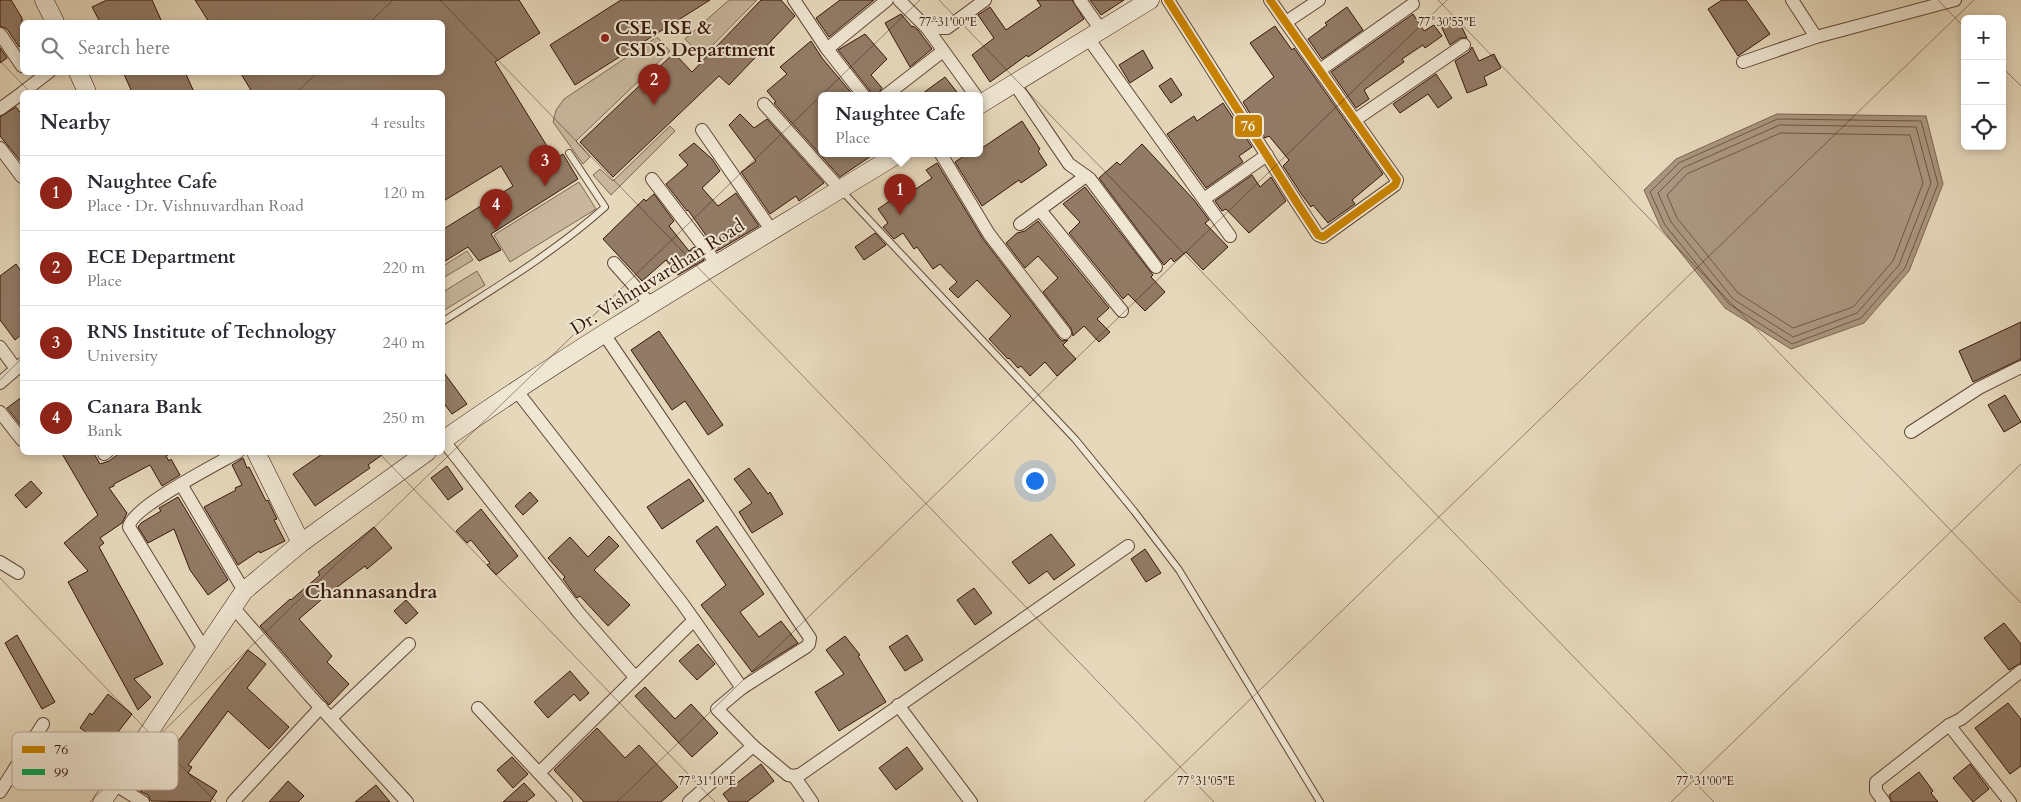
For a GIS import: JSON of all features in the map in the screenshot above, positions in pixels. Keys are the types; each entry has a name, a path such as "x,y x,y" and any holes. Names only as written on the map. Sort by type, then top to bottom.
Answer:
{"main road":[{"path":"44,0 54,20"},
{"path":"983,99 1014,83 1150,0"},
{"path":"80,75 87,90"},
{"name":"Dr. Vishnuvardhan Road","path":"445,439 516,390 604,334 893,157"},
{"path":"257,455 301,543"},
{"path":"149,732 244,591 301,543 423,455"},
{"path":"102,802 110,790"}],"street":[{"path":"794,0 827,49 861,92"},
{"path":"827,49 887,0"},
{"path":"899,0 927,28 973,92"},
{"path":"927,28 947,28 985,0"},
{"path":"1080,0 1095,34 1204,200 1230,236"},
{"path":"1168,0 1318,235 1323,236 1397,182 1270,0"},
{"path":"1286,22 1319,0"},
{"path":"1792,0 1816,37"},
{"path":"1743,62 1816,37 1955,0"},
{"path":"1320,70 1413,4"},
{"path":"0,34 20,63"},
{"path":"1355,120 1464,45"},
{"path":"890,92 943,51"},
{"path":"29,75 35,84"},
{"path":"27,90 46,75"},
{"path":"1014,83 1070,164 1086,176 1156,267"},
{"path":"0,110 20,95"},
{"path":"764,104 840,189"},
{"path":"702,130 772,231"},
{"path":"0,148 20,174"},
{"path":"1204,200 1266,155"},
{"path":"943,157 989,234 1065,332"},
{"path":"1020,224 1086,176"},
{"path":"652,179 717,264"},
{"path":"1040,210 1122,311"},
{"path":"614,263 651,305"},
{"path":"604,334 810,638 809,644 806,647 742,688 718,709 753,746 788,775 801,774 1128,546"},
{"path":"0,347 19,366 0,383"},
{"path":"1910,432 1979,388 2021,367"},
{"path":"516,390 694,620 742,688"},
{"path":"0,412 20,437"},
{"path":"445,443 579,613 635,677"},
{"path":"204,649 129,527 131,520 139,511 181,484 233,455"},
{"path":"181,484 244,591"},
{"path":"0,562 18,573"},
{"path":"233,607 407,802"},
{"path":"539,773 694,620"},
{"path":"331,718 409,644"},
{"path":"1884,802 1876,791 1876,782 1949,725 1961,719 2021,671"},
{"path":"898,705 971,802"},
{"path":"233,802 321,707"},
{"path":"478,708 566,802"},
{"path":"38,732 43,724"},
{"path":"1949,725 2010,802"},
{"path":"689,802 753,746"},
{"path":"0,792 12,773"},
{"path":"794,776 812,802"},
{"path":"124,790 143,802"}],"lane":[{"path":"445,320 560,243 605,208 569,153"},
{"path":"840,189 1075,439 1134,512 1178,570 1320,802"}],"shaded area":[{"path":"729,0 757,0 702,56 685,39"},
{"path":"657,37 670,51 576,141 590,157 583,164 553,122 556,110 564,99"},
{"path":"670,126 675,131 611,195 593,175 600,169 613,181"},
{"path":"579,182 596,209 510,262 494,235"},
{"path":"467,251 473,260 445,277 445,265"},
{"path":"477,271 485,285 445,310 445,291"}],"water":[{"path":"1777,114 1926,116 1943,184 1909,271 1864,323 1791,349 1725,308 1661,228 1644,190 1676,159"}],"building":[{"path":"0,0 11,0 22,18 20,20 19,47 7,29 0,26"},
{"path":"107,0 152,0 161,20 99,20 92,7"},
{"path":"195,0 519,0 540,33 495,62 555,159 563,154 578,179 491,234 501,250 479,261 468,247 445,261 445,228 513,186 501,166 445,200 445,90 251,90 242,75 445,75 445,20 208,20"},
{"name":"CSE, ISE & CSDS Department","path":"621,0 710,0 575,85 550,45"},
{"path":"761,0 781,0 795,16 729,85 719,76 613,177 580,142 674,53 692,72"},
{"path":"840,0 874,0 829,37 816,18"},
{"path":"1037,0 1072,0 1084,19 1028,57 1027,55 990,82 972,55 994,38 978,15 990,7 1006,30 1041,6"},
{"path":"1090,0 1124,0 1101,15"},
{"path":"1722,0 1746,0 1770,34 1738,56 1708,9"},
{"path":"1347,7 1363,30 1322,59 1308,39 1327,25 1325,23"},
{"path":"901,14 912,27 918,30 932,49 910,67 885,23"},
{"path":"1413,14 1424,31 1434,25 1442,36 1425,48 1423,45 1402,59 1404,62 1364,90 1369,99 1356,108 1331,72"},
{"path":"1457,17 1467,38 1460,38 1450,45 1441,26"},
{"path":"1275,26 1292,50 1294,48 1383,174 1352,200 1355,204 1328,223 1313,205 1311,207 1302,195 1283,166 1289,160 1269,136 1265,138 1243,102 1274,77 1250,43"},
{"path":"865,34 887,59 871,75 882,88 880,92 870,92 838,50"},
{"path":"811,41 822,58 851,92 818,92 818,152 774,103 776,102 767,91 787,74 780,67"},
{"path":"1472,47 1479,61 1494,54 1501,68 1484,77 1487,85 1467,93 1455,61 1469,52"},
{"path":"0,48 7,58 0,63"},
{"path":"1143,50 1153,68 1130,83 1119,65"},
{"path":"1436,74 1452,98 1438,108 1428,94 1400,113 1393,104"},
{"path":"124,75 186,75 193,90 131,90"},
{"path":"945,77 957,92 924,92"},
{"path":"1171,78 1182,95 1171,103 1159,86"},
{"path":"1223,103 1252,147 1239,156 1243,162 1206,188 1167,134 1194,116 1197,121"},
{"path":"16,107 20,112 20,161 0,136 0,117"},
{"path":"740,114 754,128 767,119 824,183 799,201 796,196 770,214 741,172 756,161 729,125"},
{"path":"1022,121 1040,149 1038,151 1047,165 1021,183 1019,180 982,206 955,162 962,157 983,157 983,147"},
{"path":"694,143 712,159 720,171 702,188 718,206 736,193 759,226 717,251 688,210 666,184 688,165 679,155"},
{"path":"1142,144 1194,200 1209,220 1205,223 1228,247 1203,270 1186,252 1174,262 1171,258 1164,265 1099,178 1117,162 1120,165"},
{"path":"822,157 870,157 840,177"},
{"path":"937,163 983,239 1059,338 1062,341 1068,340 1063,345 1076,359 1057,376 1045,362 1030,376 1021,366 1018,368 1008,359 989,339 1011,316 977,280 958,298 949,289 957,282 940,264 933,269 917,247 914,249 903,233 894,239 883,227 888,223 878,209 901,193 904,197 932,178 926,170"},
{"path":"1252,175 1260,187 1271,177 1286,201 1249,233 1226,209 1222,211 1215,201"},
{"path":"1085,187 1153,275 1151,277 1165,292 1145,311 1128,294 1123,299 1069,233 1080,222 1063,204"},
{"path":"654,194 674,221 669,226 689,251 694,247 704,260 678,275 666,260 642,281 603,239 644,199 646,201"},
{"path":"1038,221 1109,308 1097,319 1110,332 1099,342 1084,326 1073,336 1071,328 1043,292 1058,278 1038,256 1025,268 1006,243 1017,233 1025,231"},
{"path":"875,233 886,245 864,260 855,247"},
{"path":"16,264 20,270 20,336 15,340 0,320 0,276"},
{"path":"2021,322 2021,359 1973,382 1959,351"},
{"path":"659,331 723,425 708,435 685,401 672,410 631,350"},
{"path":"445,374 467,404 452,414 445,405"},
{"path":"2005,395 2021,422 2004,432 1988,405"},
{"path":"20,398 20,424 7,408"},
{"path":"63,455 95,455 100,464 109,461 117,455 168,455 166,456 169,461 171,459 180,475 162,486 150,465 109,488 127,513 122,523 100,538 104,543 99,547 163,664 134,679 151,697 138,710 68,582 88,571 64,543 98,515"},
{"path":"321,455 382,455 368,465 370,468 315,506 293,474"},
{"path":"243,458 266,501 268,500 277,519 274,520 285,541 260,553 259,551 238,565 204,507 242,485 232,465"},
{"path":"447,466 463,489 448,500 431,478"},
{"path":"749,468 768,494 770,492 783,514 752,533 739,512 752,503 734,479"},
{"path":"689,479 704,501 662,529 647,507"},
{"path":"31,481 42,493 26,508 15,495"},
{"path":"530,492 538,501 523,515 515,506"},
{"path":"178,497 228,580 208,595 190,570 174,529 148,543 138,527 141,523 161,511 159,508"},
{"path":"481,509 518,556 496,575 487,565 490,563 471,540 467,543 456,531"},
{"path":"717,526 764,594 740,612 759,637 781,621 798,643 752,672 701,605 726,585 696,541"},
{"path":"374,527 392,548 367,569 365,566 328,594 299,619 332,656 327,662 349,684 329,705 260,626 320,575 318,572"},
{"path":"1051,534 1075,565 1054,580 1047,571 1029,584 1012,562"},
{"path":"609,536 619,546 594,570 630,605 608,626 580,596 577,598 563,579 565,577 548,558 570,537 588,557"},
{"path":"1145,549 1161,573 1146,582 1131,559"},
{"path":"974,588 992,613 975,625 957,600"},
{"path":"406,600 418,613 406,624 394,611"},
{"path":"2004,623 2021,644 2021,663 2009,670 1984,638"},
{"path":"17,635 55,702 42,709 5,643"},
{"path":"907,635 923,660 905,671 889,647"},
{"path":"845,636 860,655 858,656 886,702 839,731 815,692 844,674 826,650"},
{"path":"698,644 715,664 697,680 679,661"},
{"path":"248,650 266,664 247,688 289,727 269,749 228,711 188,765 192,767 188,773 217,791 210,802 151,801 148,795 140,791 178,790 178,741"},
{"path":"570,671 589,693 580,701 574,694 548,718 534,702"},
{"path":"645,687 675,719 691,704 718,733 692,757 635,696"},
{"path":"108,694 132,714 118,732 86,732 80,728 90,713 92,715"},
{"path":"2008,703 2021,719 2021,766 2010,774 1975,728"},
{"path":"597,728 625,758 639,745 678,787 661,802 584,802 554,770"},
{"path":"907,747 923,769 896,790 879,768"},
{"path":"512,757 528,774 513,788 497,770"},
{"path":"761,764 774,781 747,802 729,802 723,794"},
{"path":"1970,764 1989,789 1973,802 1953,778"},
{"path":"1919,772 1933,791 1931,793 1938,802 1892,802 1889,795"},
{"path":"288,781 304,796 298,802 269,802"},
{"path":"524,783 535,795 526,802 503,802"},
{"path":"376,785 390,802 355,802"}],"transit line":[{"name":"76","path":"1168,0 1297,203 1318,235 1323,237 1395,185 1397,180 1270,0"}],"place":[{"name":"CSE, ISE & CSDS Department","path":"605,38"},
{"name":"ECE Department","path":"654,105"},
{"name":"RNS Institute of Technology","path":"545,186"},
{"name":"Naughtee Cafe","path":"900,215"},
{"name":"Canara Bank","path":"496,230"}],"district":[{"name":"Channasandra","path":"371,591"}]}
